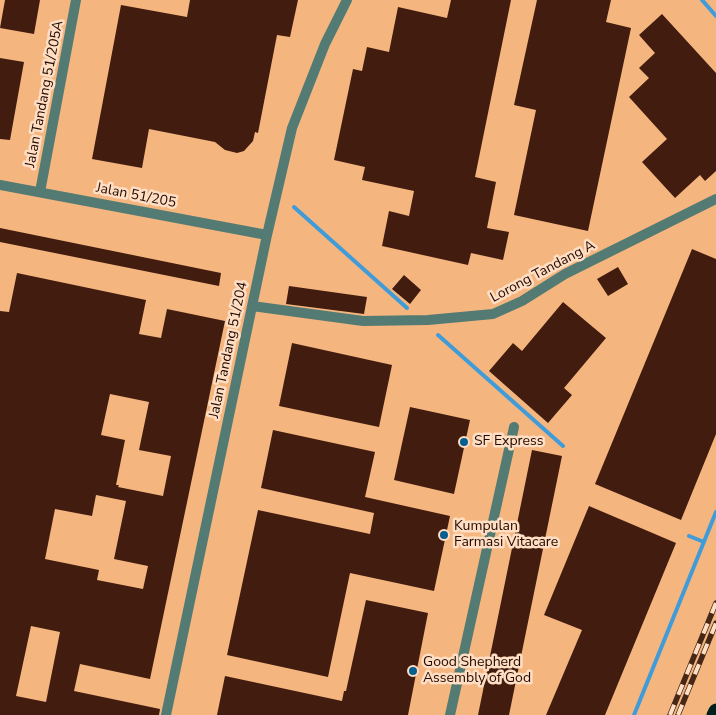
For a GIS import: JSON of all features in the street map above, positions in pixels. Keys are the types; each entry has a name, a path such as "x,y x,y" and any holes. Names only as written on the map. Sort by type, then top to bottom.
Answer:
{"street":[{"name":"Jalan Tandang 51/205A","path":"40,192 76,0"},
{"name":"Jalan Tandang 51/204","path":"166,715 267,235 292,128 325,44 347,0"},
{"name":"Jalan 51/205","path":"0,185 267,235"},
{"name":"Lorong Tandang A","path":"252,306 363,321 428,320 493,314 522,301 565,274 716,199"},
{"path":"450,715 514,427"}],"building":[{"path":"5,0 40,0 34,34 0,28"},
{"path":"190,0 298,0 290,37 277,35 258,133 255,132 253,141 244,151 237,153 225,150 215,142 149,129 142,168 92,159 121,5 187,17"},
{"path":"451,0 511,0 475,177 496,182 487,228 509,232 503,260 471,253 468,265 382,246 389,211 409,216 414,191 362,180 365,167 334,160 353,69 362,71 367,47 389,52 398,7 447,18"},
{"path":"537,0 611,0 606,22 631,28 588,231 514,215 536,110 514,105"},
{"path":"662,14 716,73 716,171 705,181 700,175 675,198 642,162 667,139 629,97 649,78 639,68 655,53 639,35"},
{"path":"0,58 24,62 10,140 0,139"},
{"path":"0,228 221,273 219,286 0,242"},
{"path":"692,249 716,259 716,434 681,520 595,484"},
{"path":"618,267 628,284 608,296 597,279"},
{"path":"17,273 146,300 139,334 161,338 167,309 225,321 150,679 80,664 74,691 160,709 159,715 0,715 0,311 9,312","holes":["110,394 149,402 139,450 171,456 163,496 116,485 125,440 101,435","96,495 126,501 114,559 148,566 143,589 97,580 99,570 45,559 55,509 92,516","31,626 60,632 46,702 16,696"]},
{"path":"404,275 421,290 410,304 392,289"},
{"path":"289,286 367,297 364,314 286,304"},
{"path":"563,302 606,338 564,388 572,395 548,423 489,371 513,343 522,351"},
{"path":"292,343 392,365 379,427 279,406"},
{"path":"410,407 470,420 454,494 394,480"},
{"path":"273,430 375,452 365,497 450,516 434,591 350,573 328,677 227,655 258,510 370,534 374,513 261,488"},
{"path":"532,450 562,456 509,715 478,715"},
{"path":"589,506 676,543 605,715 546,715 582,630 544,615"},
{"path":"366,600 428,613 408,715 217,715 225,676 342,701 344,691 346,691"}],"waterway":[{"path":"702,0 716,16"},
{"path":"294,207 407,308"},
{"path":"438,335 563,446"},
{"path":"634,715 716,512"},
{"path":"689,536 704,542"}],"railway":[{"path":"670,715 716,603"},
{"path":"678,715 716,623"}],"place":[{"name":"SF Express","path":"464,442"},
{"name":"Kumpulan Farmasi Vitacare","path":"444,535"},
{"name":"Good Shepherd Assembly of God","path":"413,671"}]}
